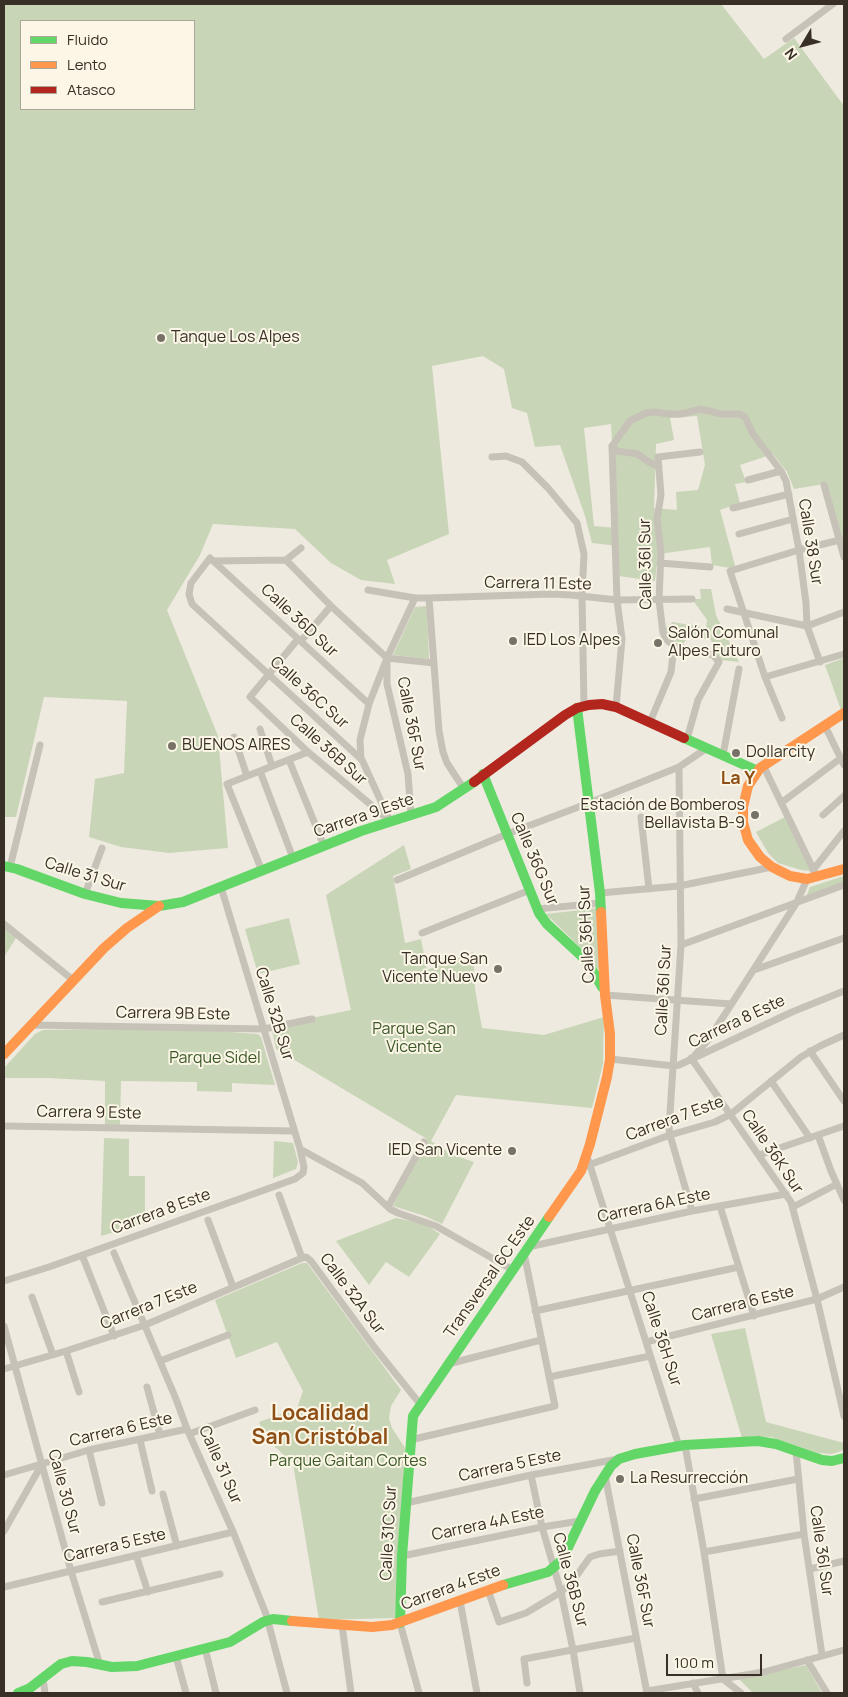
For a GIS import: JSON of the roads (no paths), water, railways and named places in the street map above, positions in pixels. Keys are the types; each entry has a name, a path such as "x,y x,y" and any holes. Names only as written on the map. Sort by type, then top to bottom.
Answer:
{"street":[{"path":"786,39 833,4"},
{"name":"Calle 38 Sur","path":"612,446 630,421 646,413 681,414 701,409 721,414 739,414 745,418 753,434 781,471 786,481 799,550 807,609 807,626 820,662"},
{"path":"612,446 617,451 638,454 659,467"},
{"path":"612,446 617,600 622,639 616,707"},
{"name":"Calle 36I Sur","path":"674,646 666,639 662,630 659,600 661,552 657,519 661,495 658,457 700,452"},
{"name":"Calle 36H Sur","path":"492,457 506,456 522,462 548,488 577,523 584,554 581,707 589,803 601,898 605,995 610,1028 610,1059 586,1162 610,1228 650,1356 682,1446 704,1552 723,1679"},
{"path":"748,480 781,471"},
{"path":"824,485 844,557"},
{"path":"733,508 789,494"},
{"path":"739,534 793,519"},
{"path":"782,718 730,571 840,540"},
{"path":"212,559 286,560 301,548"},
{"name":"Calle 36C Sur","path":"212,559 191,583 189,598 194,607 362,760 390,822"},
{"name":"Calle 36D Sur","path":"212,559 369,704"},
{"name":"Calle 36F Sur","path":"286,560 331,606 387,658 387,684 408,774 411,815"},
{"path":"660,563 710,567"},
{"name":"Carrera 11 Este","path":"368,590 415,598 552,594 617,600 692,599"},
{"path":"362,760 360,740 369,704 387,658 415,598"},
{"path":"429,598 437,718 443,752 447,763 464,789"},
{"path":"268,674 331,606"},
{"path":"727,609 807,626 844,612"},
{"path":"650,722 671,672 674,646 713,654 718,660 718,665 698,700 687,739"},
{"path":"766,677 844,654"},
{"path":"387,658 434,663"},
{"path":"723,755 739,669"},
{"name":"Calle 36B Sur","path":"268,674 250,697 308,752 390,822"},
{"path":"581,707 602,704 616,707 723,755 760,768 781,803 812,875"},
{"name":"Carrera 9 Este","path":"4,1054 104,948 122,932 159,906 183,902 361,831 436,807 464,789 565,715 581,707"},
{"path":"844,713 834,722 760,768 745,793 742,807 743,822 748,840 760,858 772,868 790,876 812,875 844,869"},
{"path":"781,803 842,759 834,722"},
{"path":"260,730 272,766"},
{"path":"234,737 247,776"},
{"path":"7,866 40,745"},
{"path":"397,880 678,766 708,748"},
{"path":"262,870 227,784 308,752"},
{"path":"289,760 324,846"},
{"name":"Calle 36I Sur","path":"678,766 681,945 670,1135 692,1211"},
{"path":"260,771 293,858"},
{"name":"Calle 36G Sur","path":"483,774 537,909 548,924 586,960 600,981 605,995"},
{"path":"823,815 844,796"},
{"path":"641,817 649,889"},
{"path":"691,1058 708,1039 754,970 812,875 844,831"},
{"path":"85,894 102,848"},
{"name":"Calle 31 Sur","path":"7,866 85,894 121,902 159,906"},
{"path":"537,909 649,889 679,886 772,868"},
{"path":"681,945 844,885"},
{"name":"Calle 32B Sur","path":"221,887 300,1149"},
{"path":"422,933 530,890"},
{"path":"4,924 73,980"},
{"path":"754,970 844,938"},
{"name":"Carrera 8 Este","path":"674,1066 792,1012 844,991"},
{"path":"605,995 731,1004"},
{"name":"Carrera 9B Este","path":"31,1025 264,1029 312,1019"},
{"name":"Carrera 7 Este","path":"586,1162 715,1122 731,1114 801,1057 844,1035"},
{"path":"810,1051 844,1101"},
{"name":"Calle 36K Sur","path":"691,1058 786,1194 793,1207 817,1299 844,1416"},
{"path":"610,1059 674,1066"},
{"path":"771,1081 810,1138"},
{"name":"Carrera 9 Este","path":"4,1126 294,1131"},
{"path":"759,1155 844,1126"},
{"path":"818,1135 844,1200"},
{"path":"388,1207 424,1142"},
{"path":"300,1149 362,1183 388,1207 398,1213 436,1226 513,1270"},
{"name":"Carrera 8 Este","path":"4,1281 295,1179 304,1170 300,1149"},
{"name":"Transversal 6C Este","path":"420,1404 586,1162"},
{"path":"793,1207 837,1184"},
{"name":"Carrera 6A Este","path":"526,1250 610,1228 786,1194"},
{"name":"Calle 32A Sur","path":"279,1195 302,1258 310,1259 375,1348 420,1404"},
{"path":"720,1206 754,1316"},
{"path":"208,1220 232,1287"},
{"path":"410,1440 554,1406 535,1311 526,1250"},
{"name":"Calle 31 Sur","path":"114,1253 188,1431 233,1532 268,1620 287,1693"},
{"path":"82,1255 114,1336"},
{"name":"Carrera 7 Este","path":"4,1369 145,1325 302,1258"},
{"path":"535,1311 739,1268"},
{"name":"Carrera 6 Este","path":"646,1342 817,1299 844,1287"},
{"path":"32,1297 53,1355"},
{"name":"Calle 30 Sur","path":"4,1326 70,1571 100,1665"},
{"path":"160,1361 228,1335"},
{"path":"448,1364 541,1340"},
{"path":"66,1351 79,1392"},
{"path":"549,1377 650,1356"},
{"path":"146,1387 160,1435"},
{"name":"Calle 31C Sur","path":"419,1693 400,1623 400,1610 410,1440 413,1416 420,1404"},
{"name":"Carrera 6 Este","path":"4,1475 89,1450 188,1431 255,1410"},
{"path":"140,1440 152,1490"},
{"path":"553,1569 562,1560 594,1491 611,1466 620,1459 635,1454 682,1446 758,1440 776,1444 822,1460 832,1461 844,1458"},
{"path":"89,1450 102,1503"},
{"name":"Calle 36I Sur","path":"796,1451 804,1534 822,1655"},
{"name":"Carrera 5 Este","path":"406,1502 531,1475 620,1459"},
{"path":"4,1531 42,1464"},
{"name":"Calle 36F Sur","path":"605,1474 647,1692"},
{"name":"Calle 36B Sur","path":"531,1475 542,1527 560,1592 580,1693"},
{"path":"694,1499 798,1479"},
{"path":"163,1494 178,1546"},
{"name":"Carrera 4A Este","path":"402,1556 580,1521"},
{"name":"Carrera 5 Este","path":"4,1587 233,1532"},
{"path":"704,1552 804,1534"},
{"path":"488,1590 499,1622 526,1613 560,1592 572,1582 590,1557 620,1551"},
{"path":"136,1555 148,1592"},
{"path":"810,1569 844,1561"},
{"name":"Carrera 4 Este","path":"268,1620 378,1627 400,1623 488,1590 553,1569"},
{"path":"102,1602 220,1574"},
{"path":"460,1601 477,1693"},
{"path":"18,1693 30,1688 61,1664 72,1660 112,1668 131,1667 230,1642 268,1620"},
{"path":"342,1625 351,1693"},
{"path":"528,1683 524,1659 636,1638"},
{"path":"205,1648 216,1693"},
{"path":"647,1692 764,1672 844,1650"},
{"path":"176,1656 186,1693"},
{"path":"807,1660 827,1693"},
{"path":"43,1678 46,1693"},
{"path":"723,1679 741,1693"},
{"path":"693,1683 698,1693"}],"place":[{"name":"Tanque Los Alpes","path":"161,338"},
{"name":"IED Los Alpes","path":"513,641"},
{"name":"Salón Comunal Alpes Futuro","path":"658,643"},
{"name":"BUENOS AIRES","path":"172,746"},
{"name":"Dollarcity","path":"736,753"},
{"name":"Estación de Bomberos Bellavista B-9","path":"755,815"},
{"name":"Tanque San Vicente Nuevo","path":"498,969"},
{"name":"IED San Vicente","path":"512,1151"},
{"name":"La Resurrección","path":"620,1479"}],"district":[{"name":"La Y","path":"738,779"},
{"name":"Localidad San Cristóbal","path":"320,1426"}],"park label":[{"name":"Parque San Vicente","path":"414,1039"},
{"name":"Parque Sidel","path":"215,1059"},
{"name":"Parque Gaitan Cortes","path":"348,1462"}]}
